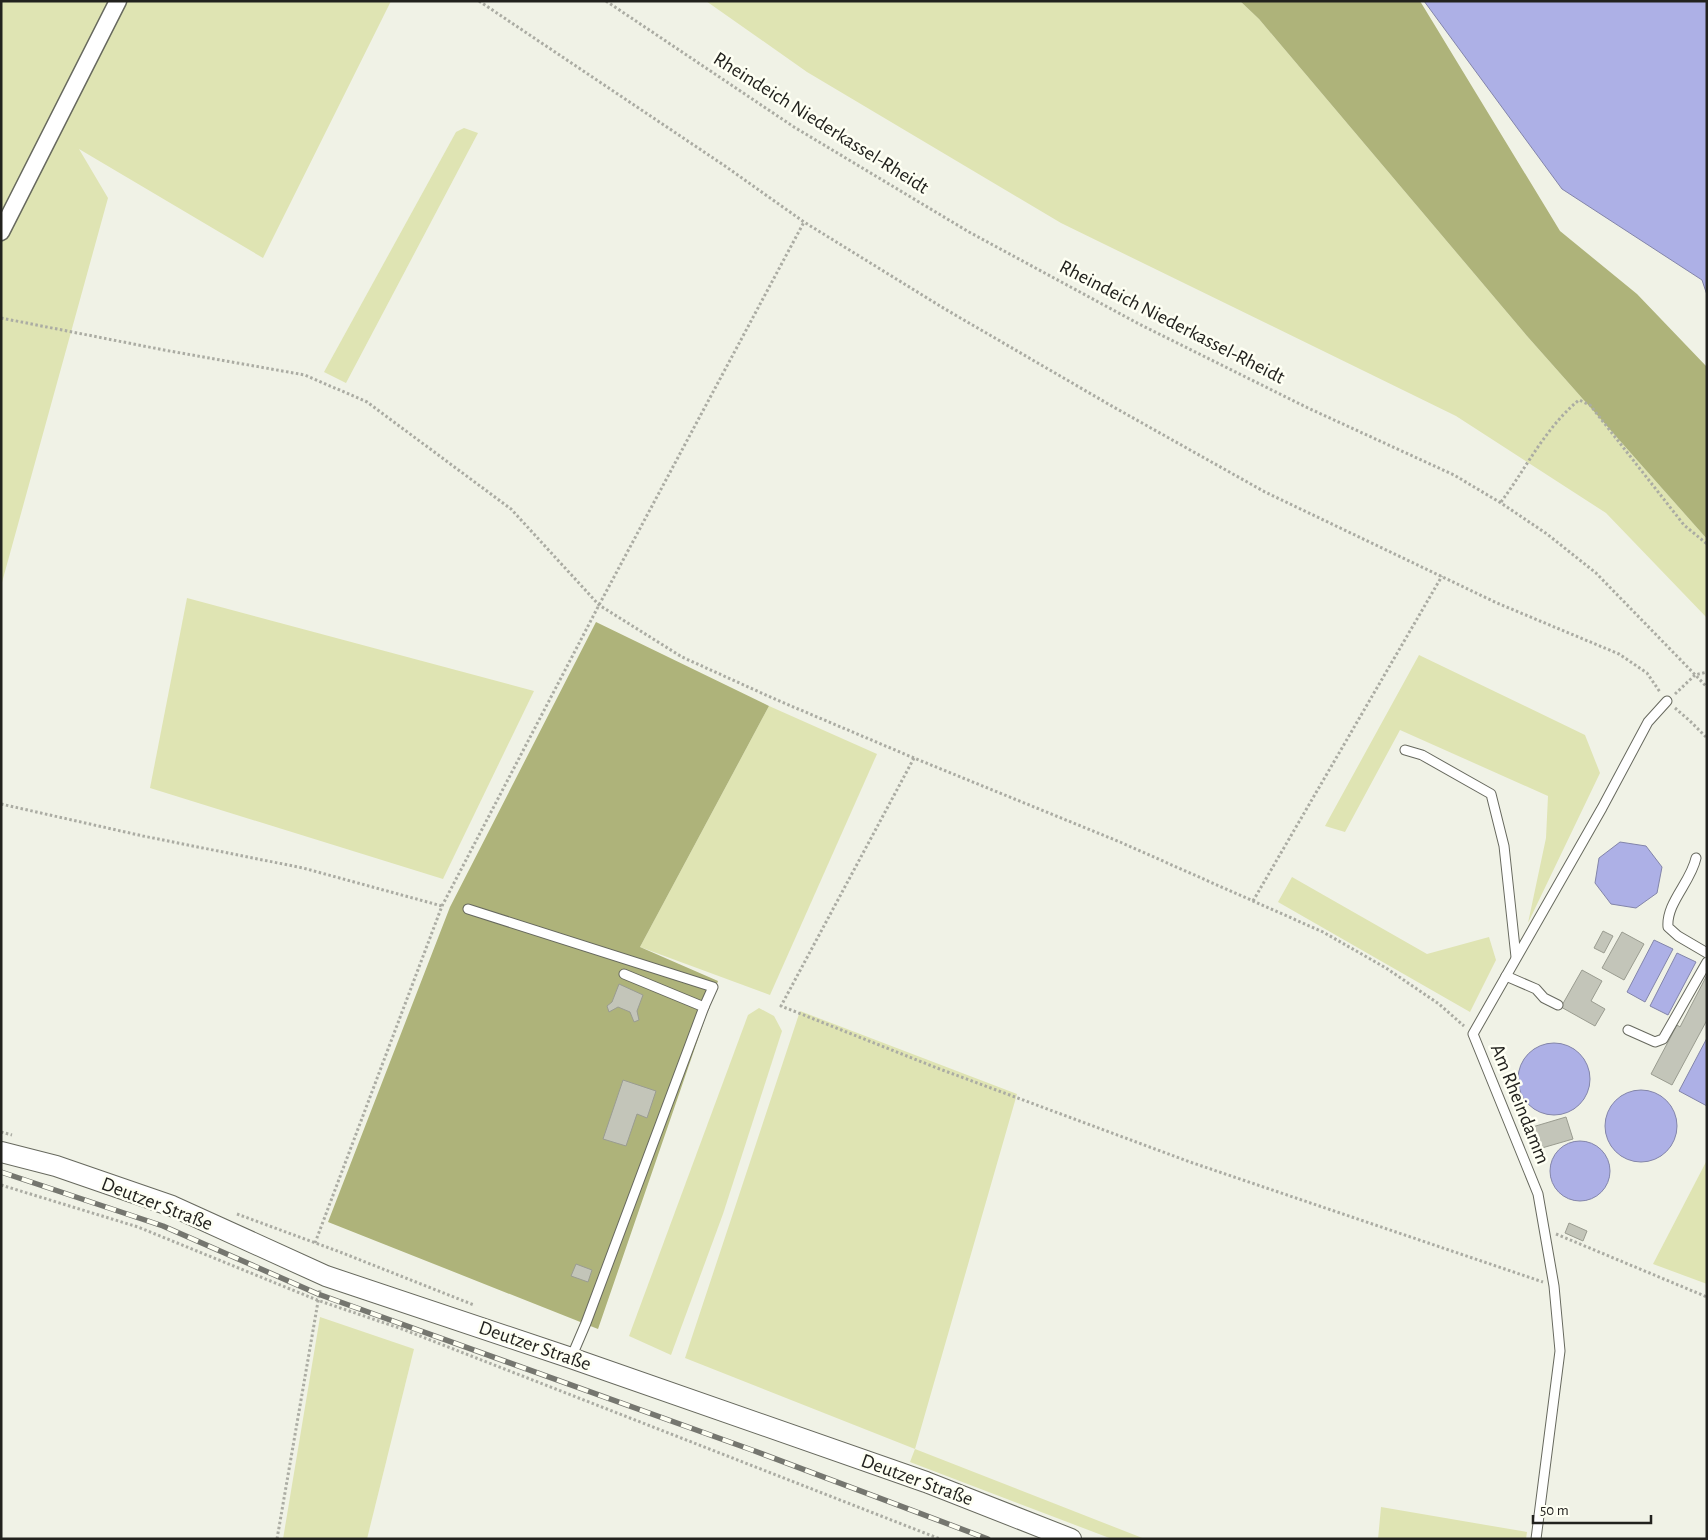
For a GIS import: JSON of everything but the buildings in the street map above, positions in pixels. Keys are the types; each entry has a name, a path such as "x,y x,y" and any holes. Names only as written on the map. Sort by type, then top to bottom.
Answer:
{"street":[{"path":"1,232 118,1"},
{"name":"Deutzer Straße","path":"1,1152 56,1166 172,1206 326,1276 571,1358 926,1482 1071,1539"}],"lane":[{"name":"Am Rheindamm","path":"1536,1539 1560,1351 1554,1286 1538,1194 1473,1034 1602,808 1648,722 1667,701"},
{"path":"1404,750 1422,756 1492,794 1504,846 1516,957"},
{"path":"1696,858 1693,870 1670,913 1668,927 1678,936 1707,953"},
{"path":"468,909 713,987 571,1358"},
{"path":"1628,1030 1655,1042 1663,1039 1707,962"},
{"path":"624,974 704,1007"},
{"path":"1506,976 1536,989 1544,998 1558,1005"}],"path":[{"path":"479,1 725,166 804,222 1110,405 1265,492 1497,604 1619,654 1647,673 1667,701 1707,738"},
{"name":"Rheindeich Niederkassel-Rheidt","path":"606,1 794,127 969,232 1139,324 1308,408 1454,475 1501,503 1548,534 1596,574 1707,687"},
{"path":"315,1243 442,906 599,605 804,222"},
{"path":"1,318 305,375 367,402 511,509 599,605 682,656 777,700 1120,842 1324,932 1386,968 1439,1004 1473,1034"},
{"path":"1501,503 1539,444 1563,413 1578,400 1590,406 1684,525 1707,544"},
{"path":"1253,901 1442,576"},
{"path":"1667,701 1695,675 1707,672"},
{"path":"914,758 781,1006 937,1068 1190,1162 1554,1286"},
{"path":"1,804 143,836 303,868 442,906"},
{"path":"1,1185 138,1227 317,1300 402,1329 940,1539"},
{"path":"1545,1234 1556,1234 1707,1297"},
{"path":"277,1539 317,1300 326,1276"}],"green space":[{"path":"1,1 391,1 263,258 79,149 108,198 1,586"},
{"path":"706,1 1240,1 1259,19 1527,336 1707,539 1707,618 1606,513 1456,416 1061,223 807,72"},
{"path":"1240,1 1420,1 1560,231 1637,294 1707,367 1707,539 1527,336 1259,19"},
{"path":"464,128 478,133 346,383 324,372 456,132"},
{"path":"187,598 534,691 443,879 150,788"},
{"path":"596,622 769,706 640,947 718,981 598,1329 328,1222 450,907"},
{"path":"1419,655 1585,735 1600,773 1528,923 1546,838 1548,796 1400,730 1345,832 1325,826"},
{"path":"769,706 877,754 770,995 640,947"},
{"path":"1292,877 1427,954 1489,937 1496,960 1470,1012 1278,902"},
{"path":"759,1008 774,1016 782,1031 723,1214 671,1355 629,1336 748,1015"},
{"path":"800,1011 1017,1094 915,1449 685,1358"},
{"path":"1707,1160 1707,1284 1653,1264"},
{"path":"320,1317 414,1349 367,1539 283,1539"},
{"path":"915,1449 1145,1539 1112,1539 910,1462"},
{"path":"1381,1507 1527,1532 1526,1539 1378,1539"}],"water":[{"path":"1424,1 1707,1 1707,295 1702,280 1562,189"},
{"path":"1620,842 1646,846 1662,867 1657,893 1636,908 1611,904 1595,883 1599,858"},
{"path":"1654,940 1673,949 1645,1002 1627,992"},
{"path":"1677,953 1696,962 1668,1015 1650,1006"},
{"path":"1707,1038 1707,1106 1679,1091"},
{"path":"1554,1043 1568,1046 1580,1053 1587,1065 1590,1079 1587,1093 1580,1105 1568,1112 1554,1115 1540,1112 1528,1105 1521,1093 1518,1079 1521,1065 1528,1053 1540,1046"},
{"path":"1648,1090 1667,1100 1675,1112 1677,1126 1675,1140 1667,1152 1655,1160 1634,1162 1615,1152 1607,1140 1605,1119 1615,1100 1627,1092"},
{"path":"1574,1141 1586,1141 1602,1149 1608,1159 1610,1171 1608,1183 1602,1193 1586,1201 1574,1201 1558,1193 1550,1177 1550,1165 1558,1149"}],"railway":[{"path":"1,1172 163,1226 318,1294 752,1450 988,1539"}]}
